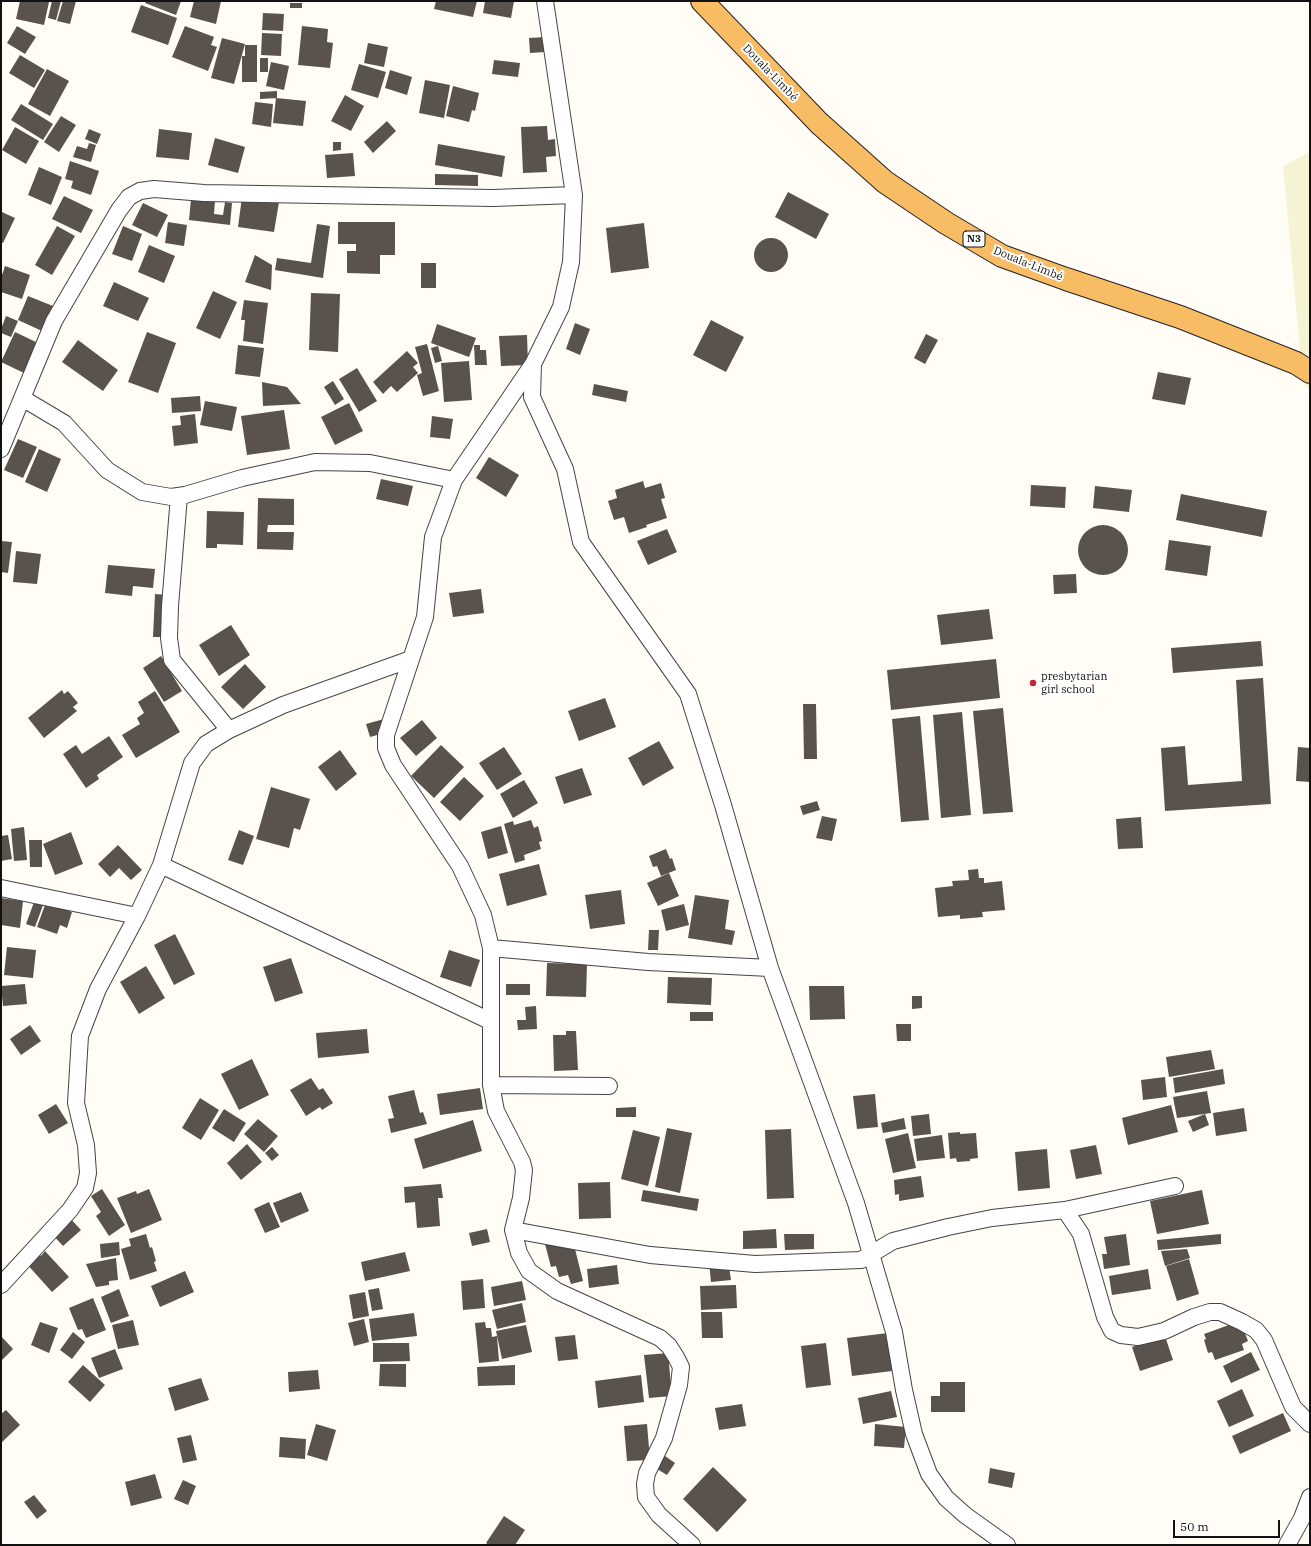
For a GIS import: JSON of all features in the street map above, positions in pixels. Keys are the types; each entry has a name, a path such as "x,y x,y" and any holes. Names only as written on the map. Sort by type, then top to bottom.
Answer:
{"highway":[{"name":"Douala-Limbé","path":"702,1 819,123 885,182 946,222 1002,256 1180,317 1296,363 1310,372"}],"street":[{"path":"545,1 574,195 571,262 561,307 533,364 454,480 433,537 425,616 386,735 386,748 393,765 460,866 483,915 491,948 491,1085 496,1111 519,1155 524,1170 521,1198 514,1230 519,1253 529,1271 557,1291 660,1338 676,1357 681,1367 679,1385 664,1438 647,1473 645,1484 646,1497 659,1515 692,1545"},
{"path":"1,449 54,321 119,210 129,198 140,191 154,189 204,193 493,198 574,195"},
{"path":"533,364 532,397 564,469 581,542 688,694 723,804 770,968 856,1203 872,1254 894,1332 914,1434 929,1474 946,1498 965,1515 1008,1545"},
{"path":"22,398 64,423 107,470 142,492 171,497 179,496 242,478 316,462 370,463 454,480"},
{"path":"179,496 170,606 169,638 172,660 229,730"},
{"path":"1,1285 70,1210 85,1188 88,1173 86,1145 76,1103 80,1036 98,989 137,916 161,865 192,763 206,744 229,730 283,705 411,659"},
{"path":"161,865 490,1021"},
{"path":"1,888 137,916"},
{"path":"491,948 648,962 770,968"},
{"path":"491,1085 610,1086"},
{"path":"514,1230 650,1255 755,1264 861,1260 893,1241 948,1227 992,1218 1065,1210 1175,1186"},
{"path":"1065,1210 1081,1234 1105,1317 1112,1331 1121,1335 1138,1337 1164,1331 1194,1317 1210,1312 1220,1312 1256,1330 1264,1340 1293,1407 1310,1424"},
{"path":"1287,1545 1302,1518 1310,1497"}],"shaded area":[{"path":"1310,151 1310,391 1303,383 1283,167"}],"building":[{"path":"20,1 49,2 44,25 16,19"},
{"path":"52,1 61,1 56,20 48,18"},
{"path":"63,1 76,1 70,24 57,21"},
{"path":"146,1 181,1 176,15 145,3"},
{"path":"194,1 221,1 216,24 190,17"},
{"path":"436,1 477,1 473,17 434,9"},
{"path":"485,1 514,1 511,18 483,13"},
{"path":"290,3 302,3 302,8 290,8"},
{"path":"141,5 177,18 168,45 131,32"},
{"path":"263,13 284,14 283,31 262,30"},
{"path":"17,26 36,37 25,54 7,43"},
{"path":"185,26 214,37 211,45 217,47 208,71 172,57"},
{"path":"302,26 328,29 327,42 333,43 330,68 298,65"},
{"path":"262,33 282,34 281,56 261,55"},
{"path":"545,37 545,52 530,53 529,38"},
{"path":"222,38 245,44 234,84 211,78"},
{"path":"368,43 388,47 384,67 364,63"},
{"path":"245,45 257,45 257,82 242,82 242,56 245,56"},
{"path":"20,55 45,70 34,88 9,73"},
{"path":"260,58 268,58 268,72 260,72"},
{"path":"494,60 520,63 518,77 492,74"},
{"path":"271,62 289,66 284,90 266,86"},
{"path":"359,64 386,72 378,98 351,90"},
{"path":"47,69 69,81 50,116 28,104"},
{"path":"390,70 412,77 407,95 385,88"},
{"path":"425,80 450,85 444,118 419,113"},
{"path":"453,86 479,93 475,111 472,110 469,122 446,116"},
{"path":"277,91 277,98 260,99 260,92"},
{"path":"345,95 364,106 351,131 331,121"},
{"path":"276,98 306,101 303,126 273,123"},
{"path":"255,102 273,104 271,127 252,124"},
{"path":"21,104 53,124 43,140 11,120"},
{"path":"61,116 76,125 59,152 44,142"},
{"path":"387,121 396,131 373,153 364,142"},
{"path":"547,126 548,140 555,139 556,156 546,157 547,172 523,173 521,127"},
{"path":"15,127 39,141 26,164 2,150"},
{"path":"89,129 101,134 97,144 85,139"},
{"path":"159,129 192,133 189,160 156,157"},
{"path":"215,138 245,147 238,173 208,165"},
{"path":"333,142 341,142 341,150 333,151"},
{"path":"89,143 96,145 91,162 73,157 77,146 87,149"},
{"path":"438,144 505,156 502,177 435,165"},
{"path":"353,153 355,176 327,178 325,155"},
{"path":"70,161 99,171 91,195 71,188 73,181 65,179"},
{"path":"39,167 62,177 51,205 28,195"},
{"path":"435,174 478,175 478,186 435,185"},
{"path":"788,192 829,214 816,239 775,217"},
{"path":"64,196 93,210 81,233 52,219"},
{"path":"242,197 279,202 274,232 238,227"},
{"path":"191,199 215,201 214,214 223,215 225,202 232,203 230,225 189,220"},
{"path":"143,203 168,215 157,237 132,225"},
{"path":"2,212 15,218 3,243 1,242"},
{"path":"168,222 187,225 184,246 165,243"},
{"path":"338,222 395,222 395,255 380,255 380,274 347,273 347,251 356,251 356,244 338,244"},
{"path":"644,223 649,268 611,273 606,228"},
{"path":"317,224 330,226 323,278 275,270 277,258 311,263"},
{"path":"57,226 75,236 52,275 35,265"},
{"path":"123,226 142,234 132,261 112,254"},
{"path":"768,238 774,238 778,239 785,245 788,255 787,262 781,269 774,272 768,272 764,271 757,265 754,258 754,252 755,248 761,241"},
{"path":"149,245 175,256 164,283 138,272"},
{"path":"255,255 272,265 271,290 245,282"},
{"path":"421,263 436,263 436,288 421,288"},
{"path":"5,266 30,275 22,299 1,292 1,278"},
{"path":"114,282 149,298 138,321 103,306"},
{"path":"213,291 237,302 220,339 196,328"},
{"path":"311,293 340,294 338,352 309,350"},
{"path":"28,296 53,306 42,331 18,320"},
{"path":"244,300 268,303 263,344 243,341 245,320 241,320"},
{"path":"6,316 18,321 11,337 1,333"},
{"path":"711,320 744,337 726,372 693,355"},
{"path":"575,323 590,329 580,355 566,349"},
{"path":"437,324 476,338 469,357 431,343"},
{"path":"15,332 38,343 24,373 1,362"},
{"path":"147,332 176,343 158,393 128,382"},
{"path":"926,334 938,340 925,364 914,358"},
{"path":"527,335 528,365 501,366 499,336"},
{"path":"78,340 118,370 103,391 62,362"},
{"path":"427,344 439,391 423,396 417,375 422,373 415,347"},
{"path":"238,345 264,348 260,377 235,374"},
{"path":"474,345 480,345 480,350 486,350 487,365 475,365"},
{"path":"438,346 442,361 435,363 431,348"},
{"path":"407,351 418,363 413,367 418,373 397,392 391,386 383,394 373,382"},
{"path":"469,361 472,400 444,402 441,363"},
{"path":"357,368 377,401 359,412 339,379"},
{"path":"1158,372 1191,378 1185,405 1152,399"},
{"path":"333,381 344,399 335,405 324,387"},
{"path":"262,382 287,387 301,404 263,406"},
{"path":"594,384 628,391 626,402 592,395"},
{"path":"200,396 201,411 172,413 171,398"},
{"path":"205,401 237,407 232,431 200,425"},
{"path":"349,403 363,431 335,445 321,417"},
{"path":"284,410 290,449 247,455 241,416"},
{"path":"195,414 198,443 174,446 172,426 181,425 180,416"},
{"path":"432,416 453,419 450,439 430,437"},
{"path":"18,439 37,447 23,478 4,470"},
{"path":"39,449 61,459 47,492 25,482"},
{"path":"489,457 519,475 506,497 476,478"},
{"path":"381,479 413,486 408,506 376,499"},
{"path":"643,481 645,488 661,483 665,498 661,499 667,518 629,533 624,517 614,520 608,501 617,498 615,490"},
{"path":"1031,485 1066,487 1065,508 1030,506"},
{"path":"1095,486 1132,490 1129,512 1093,508"},
{"path":"1181,494 1267,511 1262,537 1176,520"},
{"path":"258,498 294,499 294,525 268,525 267,532 294,532 293,550 257,549"},
{"path":"207,511 244,512 243,545 217,544 217,548 206,548"},
{"path":"1098,525 1108,525 1121,532 1128,545 1128,555 1121,568 1108,575 1098,575 1089,571 1082,564 1078,555 1078,545 1082,536 1089,529"},
{"path":"667,529 677,552 648,565 637,541"},
{"path":"1169,540 1211,546 1207,576 1165,570"},
{"path":"1,541 12,542 8,573 1,572"},
{"path":"16,551 41,554 37,584 13,582"},
{"path":"108,565 155,569 153,588 133,586 132,596 105,593"},
{"path":"1076,574 1077,593 1054,594 1053,575"},
{"path":"481,589 484,613 453,617 449,593"},
{"path":"155,594 168,595 166,637 153,637"},
{"path":"989,609 993,639 941,645 937,615"},
{"path":"231,625 250,655 219,676 199,645"},
{"path":"1261,641 1263,666 1173,673 1171,648"},
{"path":"161,656 182,691 164,702 143,668"},
{"path":"996,659 1000,698 891,710 887,670"},
{"path":"245,664 266,687 243,709 221,687"},
{"path":"1263,678 1271,804 1165,811 1161,748 1185,746 1188,785 1242,781 1236,680"},
{"path":"62,690 64,694 68,691 78,703 73,707 77,711 44,738 28,718"},
{"path":"155,691 180,732 136,758 122,735 140,724 137,718 144,713 138,702"},
{"path":"605,698 616,727 579,741 568,711"},
{"path":"803,704 816,704 817,759 804,759"},
{"path":"1003,708 1013,812 983,814 973,711"},
{"path":"962,712 971,815 941,818 933,715"},
{"path":"920,716 929,820 901,822 892,719"},
{"path":"384,719 388,732 370,737 366,724"},
{"path":"422,720 437,738 416,756 400,738"},
{"path":"109,736 123,757 97,775 99,779 86,788 63,754 76,745 82,754"},
{"path":"659,741 674,768 643,786 628,758"},
{"path":"441,745 464,767 434,798 411,776"},
{"path":"504,747 522,774 497,790 479,763"},
{"path":"1298,747 1310,748 1310,782 1296,781"},
{"path":"340,750 357,774 336,791 318,767"},
{"path":"582,768 592,795 564,804 555,777"},
{"path":"464,777 484,796 460,821 440,802"},
{"path":"524,780 538,803 513,818 500,794"},
{"path":"271,787 310,799 300,830 294,828 289,848 256,839"},
{"path":"817,801 820,810 803,815 800,806"},
{"path":"822,816 837,819 832,841 816,838"},
{"path":"1141,817 1143,848 1118,849 1116,819"},
{"path":"531,820 534,828 538,826 542,841 539,842 541,849 524,855 525,860 515,863 504,824 513,821 514,825"},
{"path":"501,826 508,853 488,859 481,832"},
{"path":"24,827 27,860 14,861 11,829"},
{"path":"239,830 254,836 243,865 228,860"},
{"path":"71,832 83,864 55,875 43,844"},
{"path":"8,835 12,859 1,861 1,836"},
{"path":"29,840 42,840 42,867 30,867"},
{"path":"118,845 142,870 131,880 119,868 110,877 98,864"},
{"path":"666,849 670,859 672,858 676,870 661,876 657,866 653,867 649,856"},
{"path":"539,864 547,895 507,906 499,874"},
{"path":"978,869 979,878 984,878 984,883 1002,881 1005,910 982,912 983,917 960,919 960,915 938,917 935,888 953,886 952,881 969,880 968,870"},
{"path":"669,873 679,896 658,906 647,883"},
{"path":"621,890 625,924 590,929 585,895"},
{"path":"37,894 46,897 35,927 26,924"},
{"path":"49,894 69,902 66,910 72,912 67,928 60,925 57,934 37,927"},
{"path":"695,895 729,900 725,929 735,931 732,945 688,938"},
{"path":"1,898 23,901 20,928 1,925"},
{"path":"684,904 689,925 666,931 661,910"},
{"path":"649,930 659,930 658,950 648,950"},
{"path":"175,934 195,974 174,985 154,945"},
{"path":"7,947 36,950 33,978 4,975"},
{"path":"449,950 480,960 471,987 440,977"},
{"path":"291,958 303,993 275,1002 263,967"},
{"path":"547,963 587,964 586,997 546,996"},
{"path":"146,966 165,998 139,1014 120,982"},
{"path":"668,977 712,978 711,1005 667,1003"},
{"path":"25,984 27,1004 3,1006 1,986"},
{"path":"506,984 530,984 530,995 506,995"},
{"path":"809,986 844,986 845,1019 810,1020"},
{"path":"912,996 922,996 922,1008 912,1009"},
{"path":"536,1006 537,1029 518,1030 517,1020 526,1020 525,1007"},
{"path":"690,1012 713,1012 713,1021 690,1021"},
{"path":"896,1024 911,1024 911,1041 897,1041"},
{"path":"30,1025 41,1041 21,1055 10,1039"},
{"path":"367,1029 369,1053 318,1058 316,1033"},
{"path":"566,1031 576,1031 578,1070 554,1071 553,1035 566,1035"},
{"path":"1211,1050 1215,1069 1169,1077 1166,1057"},
{"path":"252,1059 269,1095 239,1110 221,1074"},
{"path":"1223,1069 1225,1084 1175,1093 1173,1078"},
{"path":"1165,1077 1167,1097 1143,1100 1141,1080"},
{"path":"311,1078 319,1090 323,1088 333,1103 322,1110 320,1107 306,1116 290,1090"},
{"path":"480,1088 483,1109 440,1115 437,1094"},
{"path":"414,1090 420,1113 423,1112 427,1124 391,1133 388,1119 394,1118 388,1096"},
{"path":"1207,1091 1211,1113 1177,1118 1173,1097"},
{"path":"875,1094 878,1127 857,1129 853,1096"},
{"path":"200,1098 219,1110 201,1140 182,1128"},
{"path":"56,1104 68,1123 49,1134 38,1115"},
{"path":"1171,1105 1178,1132 1128,1145 1122,1118"},
{"path":"636,1107 636,1117 616,1117 616,1108"},
{"path":"1244,1108 1247,1131 1216,1136 1213,1113"},
{"path":"224,1109 246,1123 234,1142 212,1128"},
{"path":"929,1114 931,1134 913,1136 911,1116"},
{"path":"1205,1114 1209,1125 1193,1132 1188,1121"},
{"path":"904,1118 906,1129 883,1133 881,1123"},
{"path":"258,1119 278,1136 264,1152 244,1134"},
{"path":"473,1120 482,1151 423,1169 414,1139"},
{"path":"667,1128 692,1133 680,1193 655,1187"},
{"path":"791,1129 794,1198 767,1199 765,1130"},
{"path":"633,1130 660,1137 648,1186 621,1179"},
{"path":"960,1132 960,1134 976,1133 978,1158 970,1159 970,1161 957,1162 956,1158 950,1159 948,1133"},
{"path":"908,1133 916,1168 893,1173 885,1139"},
{"path":"942,1135 945,1158 917,1161 914,1139"},
{"path":"247,1144 262,1162 241,1180 227,1163"},
{"path":"1096,1145 1102,1174 1076,1179 1070,1150"},
{"path":"272,1147 279,1155 272,1161 265,1153"},
{"path":"1047,1149 1050,1188 1018,1191 1015,1152"},
{"path":"921,1176 924,1197 899,1201 899,1194 895,1195 894,1180"},
{"path":"610,1182 611,1218 579,1219 578,1183"},
{"path":"441,1184 443,1198 438,1198 440,1226 417,1228 415,1202 405,1203 404,1187"},
{"path":"102,1189 125,1225 109,1236 96,1216 101,1212 91,1196"},
{"path":"149,1189 162,1220 131,1233 117,1198 136,1191 137,1194"},
{"path":"643,1190 699,1199 697,1211 641,1201"},
{"path":"1202,1190 1209,1224 1157,1234 1150,1201"},
{"path":"301,1192 309,1211 281,1223 273,1203"},
{"path":"269,1202 280,1227 265,1233 254,1209"},
{"path":"69,1217 81,1230 63,1246 51,1233"},
{"path":"487,1229 490,1242 472,1246 469,1233"},
{"path":"776,1229 777,1248 743,1249 743,1231"},
{"path":"146,1234 150,1248 152,1247 157,1271 130,1280 121,1249 131,1246 129,1239"},
{"path":"784,1234 814,1234 814,1249 785,1250"},
{"path":"1126,1234 1130,1265 1104,1269 1102,1254 1107,1254 1104,1237"},
{"path":"1221,1234 1221,1244 1158,1250 1157,1240"},
{"path":"572,1237 583,1281 571,1284 568,1275 559,1277 556,1266 551,1267 545,1244"},
{"path":"119,1242 120,1255 101,1258 100,1244"},
{"path":"1187,1249 1190,1258 1165,1266 1161,1251"},
{"path":"37,1251 41,1256 45,1251 69,1277 52,1292 25,1262"},
{"path":"405,1252 410,1271 365,1281 361,1262"},
{"path":"116,1258 118,1280 109,1281 109,1285 96,1287 86,1264"},
{"path":"728,1259 731,1280 711,1282 709,1262"},
{"path":"1189,1259 1199,1294 1177,1301 1166,1266"},
{"path":"617,1265 619,1284 589,1288 587,1269"},
{"path":"1148,1269 1151,1289 1112,1295 1109,1276"},
{"path":"185,1271 194,1292 160,1307 151,1286"},
{"path":"483,1279 485,1308 463,1310 461,1281"},
{"path":"522,1281 526,1300 494,1306 491,1287"},
{"path":"736,1285 737,1308 701,1310 700,1286"},
{"path":"379,1288 383,1309 372,1311 368,1290"},
{"path":"119,1289 129,1316 111,1323 101,1297"},
{"path":"365,1292 369,1316 353,1319 349,1295"},
{"path":"93,1298 106,1330 86,1338 82,1329 78,1330 69,1308"},
{"path":"522,1303 526,1322 497,1329 492,1310"},
{"path":"701,1312 722,1312 723,1338 702,1338"},
{"path":"414,1313 417,1336 372,1341 369,1319"},
{"path":"364,1319 369,1342 354,1346 348,1323"},
{"path":"133,1320 139,1345 118,1349 112,1325"},
{"path":"1240,1321 1248,1341 1242,1344 1244,1350 1215,1360 1212,1352 1208,1353 1204,1340 1206,1339 1204,1334"},
{"path":"40,1322 58,1328 49,1353 31,1345"},
{"path":"485,1322 486,1328 491,1328 492,1337 497,1336 499,1361 479,1363 475,1323"},
{"path":"526,1325 532,1352 502,1359 496,1331"},
{"path":"73,1332 85,1342 72,1359 60,1350"},
{"path":"888,1333 892,1371 852,1376 847,1338"},
{"path":"575,1335 578,1359 558,1361 555,1337"},
{"path":"1,1336 13,1349 1,1361"},
{"path":"1165,1336 1173,1360 1140,1371 1132,1347"},
{"path":"373,1343 409,1343 410,1361 373,1362"},
{"path":"826,1343 831,1385 806,1388 801,1346"},
{"path":"115,1349 123,1369 99,1378 91,1358"},
{"path":"1251,1352 1260,1370 1231,1383 1223,1366"},
{"path":"668,1353 672,1396 649,1398 644,1355"},
{"path":"380,1364 406,1364 406,1387 379,1386"},
{"path":"83,1365 105,1385 90,1402 68,1382"},
{"path":"515,1365 515,1385 478,1386 477,1367"},
{"path":"318,1370 320,1389 289,1392 288,1372"},
{"path":"641,1375 644,1402 598,1408 595,1381"},
{"path":"201,1378 209,1400 175,1411 168,1388"},
{"path":"940,1382 965,1382 965,1412 931,1412 931,1396 940,1396"},
{"path":"1242,1389 1254,1416 1229,1427 1217,1401"},
{"path":"891,1391 897,1417 863,1424 858,1398"},
{"path":"742,1404 746,1426 719,1430 715,1408"},
{"path":"6,1410 20,1425 1,1443 1,1414"},
{"path":"1283,1413 1291,1431 1240,1454 1232,1436"},
{"path":"316,1424 336,1430 327,1461 307,1455"},
{"path":"647,1424 650,1460 627,1461 624,1426"},
{"path":"875,1424 906,1427 904,1448 874,1446"},
{"path":"191,1435 197,1460 183,1463 177,1438"},
{"path":"280,1437 306,1439 305,1459 279,1457"},
{"path":"665,1456 675,1463 667,1475 657,1469"},
{"path":"713,1467 747,1500 717,1532 683,1499"},
{"path":"990,1468 1015,1473 1012,1488 988,1483"},
{"path":"155,1474 162,1498 131,1506 125,1482"},
{"path":"183,1480 196,1486 188,1505 174,1499"},
{"path":"34,1495 47,1511 37,1519 24,1502"},
{"path":"504,1516 525,1530 515,1545 489,1545 486,1543"}],"place":[{"name":"presbytarian girl school","path":"1033,683"}]}
